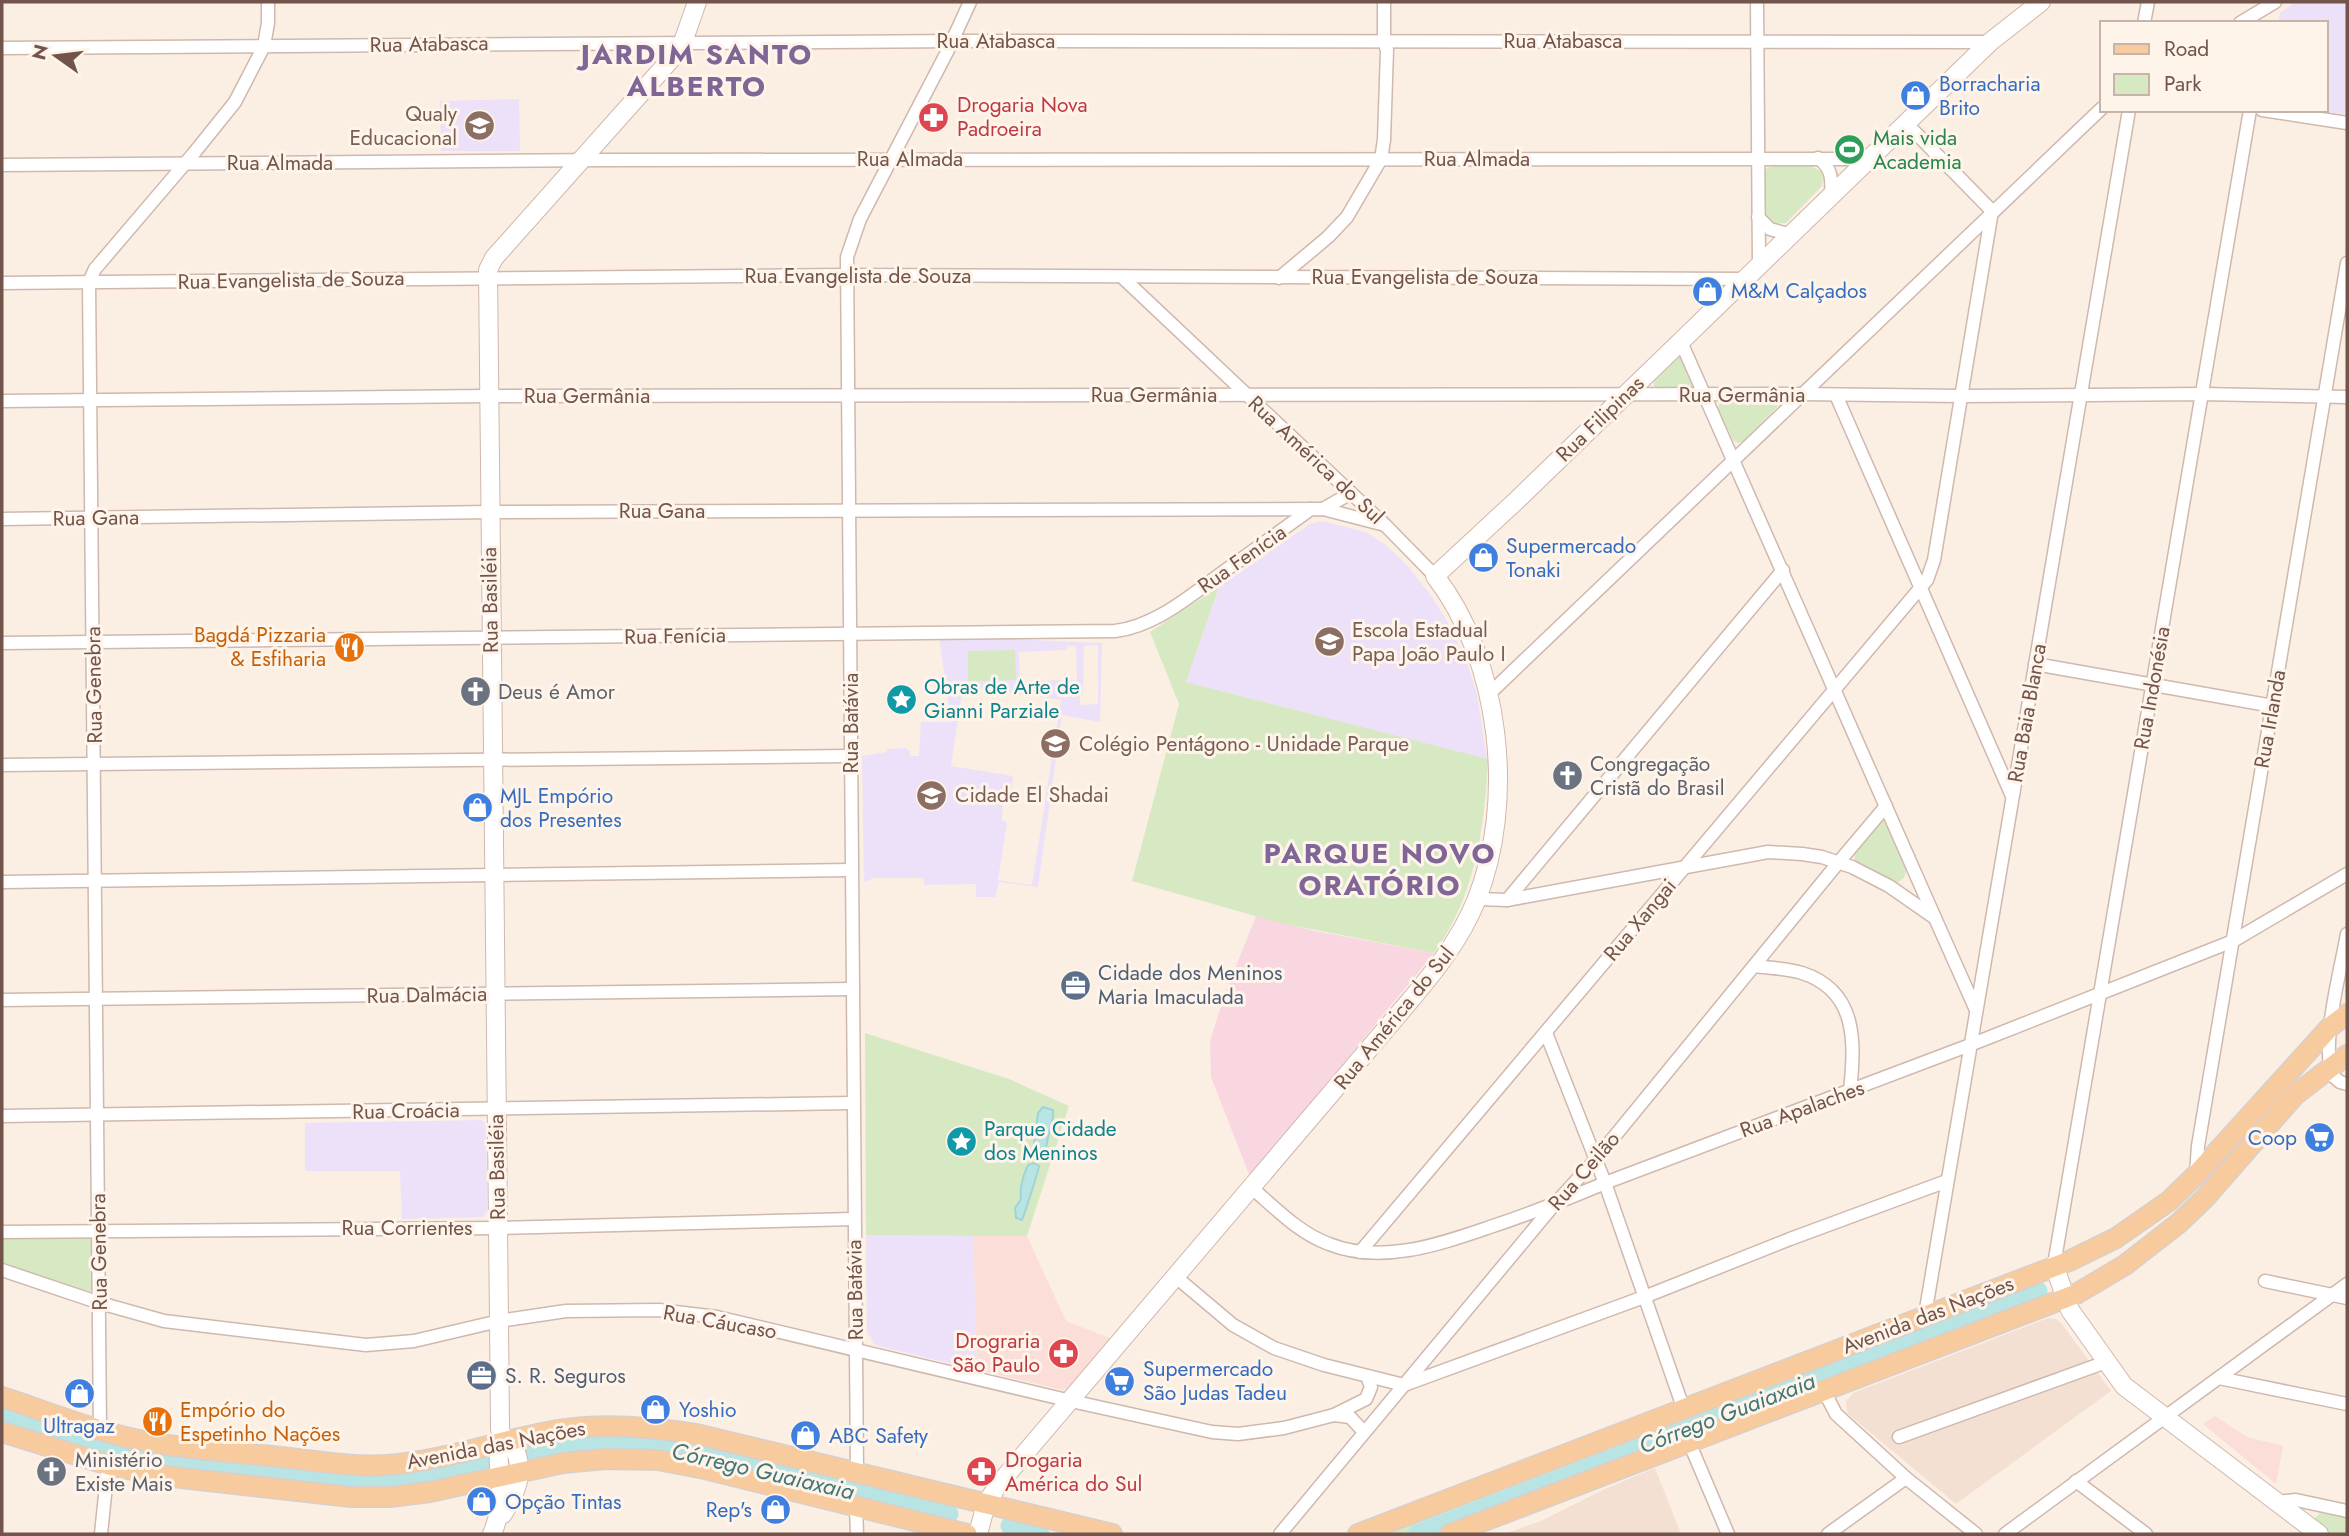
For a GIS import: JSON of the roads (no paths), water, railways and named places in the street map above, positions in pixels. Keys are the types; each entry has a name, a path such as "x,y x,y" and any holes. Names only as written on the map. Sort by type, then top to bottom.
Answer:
{"main road":[{"name":"Rua Basiléia","path":"494,1528 508,1460 500,1429 488,270 494,258 661,72 683,42 697,2"},
{"path":"1745,279 1990,42 2041,2"},
{"name":"Rua Filipinas","path":"1435,576 1745,279"},
{"path":"1446,590 1454,560"},
{"name":"Rua América do Sul","path":"978,1534 986,1504 998,1485 1446,958 1464,927 1477,899 1492,841 1499,787 1498,749 1489,694 1466,628 1446,590 1435,576"},
{"name":"Avenida das Nações","path":"1358,1534 1684,1410 2054,1265 2116,1238 2155,1212 2196,1175 2331,1026 2347,1014"},
{"name":"Avenida das Nações","path":"1450,1534 1480,1529 1689,1442 2065,1298 2110,1275 2162,1237 2205,1198 2295,1095 2347,1055"},
{"path":"2116,1238 2115,1247 2118,1252 2137,1255"},
{"path":"2054,1265 2070,1310 2124,1386 2319,1534"},
{"name":"Avenida das Nações","path":"2,1397 134,1439 374,1466 425,1460 562,1463 595,1460 658,1461 691,1465 942,1531"},
{"name":"Avenida das Nações","path":"2,1432 108,1465 173,1477 371,1498 430,1492 581,1427 658,1429 696,1434 1112,1534"},
{"path":"942,1531 959,1524 964,1515 963,1499"}],"street":[{"path":"89,282 95,269 235,102 264,46 268,2"},
{"name":"Rua Batávia","path":"857,1473 847,257 851,240 890,159 970,2"},
{"path":"1279,278 1328,237 1347,217 1381,159 1385,127 1387,50 1384,41 1384,2"},
{"path":"1757,2 1759,265"},
{"path":"2144,21 2148,2"},
{"path":"2243,21 2271,4"},
{"path":"2265,21 2271,4"},
{"name":"Rua Atabasca","path":"2,48 952,41 1990,42"},
{"path":"1489,694 2100,110"},
{"name":"Rua Baia Blanca","path":"1924,1315 2129,112"},
{"name":"Rua Indonésia","path":"2054,1265 2250,112"},
{"path":"2275,112 2347,123"},
{"path":"1908,124 1992,211"},
{"name":"Rua Almada","path":"2,165 890,159 1868,159"},
{"path":"1818,159 1828,166 1830,171 1831,195"},
{"name":"Rua Xangai","path":"1360,1252 1930,575 1992,211"},
{"path":"1758,216 1770,229 1791,234"},
{"name":"Rua Irlanda","path":"2196,1175 2198,1146 2347,263"},
{"name":"Rua Evangelista de Souza","path":"2,283 847,275 1745,279"},
{"name":"Rua América do Sul","path":"1122,277 1352,493 1435,576"},
{"path":"1715,279 1725,289 1725,299"},
{"name":"Rua Genebra","path":"89,282 100,1429"},
{"path":"1681,342 1976,1010"},
{"path":"1836,394 2012,796"},
{"name":"Rua Germânia","path":"2,401 847,395 2202,394 2347,397"},
{"name":"Rua Gana","path":"1317,509 1352,493"},
{"name":"Rua Gana","path":"2,519 489,512 1317,509 1385,525"},
{"name":"Rua Fenícia","path":"2,643 1097,632 1129,629 1147,622 1186,599 1317,509"},
{"path":"1507,900 1783,570"},
{"path":"2035,664 2273,706"},
{"path":"2,765 851,756"},
{"name":"Rua Ceilão","path":"1280,1534 1886,807"},
{"path":"1477,899 1507,900 1768,852 1802,854 1838,863 1874,877 1935,918"},
{"path":"2,882 851,870"},
{"name":"Rua Apalaches","path":"1252,1188 1308,1234 1330,1245 1360,1252 1397,1252 1423,1247 1553,1206 1605,1183 1970,1045 2233,941 2347,874"},
{"path":"2347,934 2331,1026 2330,1068 2336,1080 2347,1084"},
{"path":"1754,966 1802,973 1825,985 1836,995 1851,1026 1853,1052 1850,1091"},
{"name":"Rua Dalmácia","path":"2,1000 851,989"},
{"path":"1546,1033 1605,1183 1684,1410"},
{"name":"Rua Croácia","path":"2,1116 852,1103"},
{"path":"1177,1277 1233,1325 1259,1341 1308,1361 1404,1385 1947,1181"},
{"name":"Rua Corrientes","path":"2,1232 498,1228 854,1219"},
{"name":"Rua Cáucaso","path":"2,1270 100,1303 184,1325 346,1343 398,1343 499,1321 566,1311 680,1311 716,1317 1212,1432 1238,1434 1284,1428 1334,1415 1366,1399 1371,1387 1367,1376"},
{"path":"2266,1281 2347,1298"},
{"path":"2005,1534 2347,1284"},
{"path":"1899,1437 2106,1362"},
{"path":"2219,1378 2347,1404"},
{"path":"1824,1391 1836,1414 1906,1478 1976,1534"},
{"path":"1334,1415 1350,1417 1364,1432"},
{"path":"1689,1442 1728,1534"},
{"path":"101,1534 108,1465"},
{"path":"1828,1534 1906,1478"},
{"path":"2076,1481 2146,1534"},
{"path":"2276,1502 2296,1500 2347,1511"},
{"path":"856,1507 857,1534"}],"water":[{"path":"1043,1107 1053,1110 1052,1122 1045,1152 1033,1151 1038,1113"},
{"path":"1034,1163 1039,1166 1022,1220 1016,1218 1015,1208 1021,1199 1021,1186 1026,1169"}],"waterway":[{"name":"Córrego Guaiaxaia","path":"1417,1534 1994,1311 2038,1291"},
{"name":"Córrego Guaiaxaia","path":"2,1414 136,1455 342,1480 410,1478 485,1463"},
{"name":"Córrego Guaiaxaia","path":"534,1453 604,1446 674,1448 949,1514"},
{"name":"Córrego Guaiaxaia","path":"1010,1526 1040,1534"}],"place":[{"name":"Borracharia Brito","path":"1916,96"},
{"name":"Drogaria Nova Padroeira","path":"934,117"},
{"name":"Qualy Educacional","path":"480,126"},
{"name":"Mais vida Academia","path":"1850,150"},
{"name":"M&M Calçados","path":"1708,291"},
{"name":"Supermercado Tonaki","path":"1483,558"},
{"name":"Escola Estadual Papa João Paulo I","path":"1329,642"},
{"name":"Bagdá Pizzaria & Esfiharia","path":"349,647"},
{"name":"Deus é Amor","path":"475,692"},
{"name":"Obras de Arte de Gianni Parziale","path":"901,699"},
{"name":"Colégio Pentágono - Unidade Parque","path":"1056,744"},
{"name":"Congregação Cristã do Brasil","path":"1567,776"},
{"name":"Cidade El Shadai","path":"932,795"},
{"name":"MJL Empório dos Presentes","path":"477,808"},
{"name":"Cidade dos Meninos Maria Imaculada","path":"1075,985"},
{"name":"Coop","path":"2320,1138"},
{"name":"Parque Cidade dos Meninos","path":"961,1141"},
{"name":"Drograria São Paulo","path":"1063,1353"},
{"name":"S. R. Seguros","path":"482,1376"},
{"name":"Supermercado São Judas Tadeu","path":"1120,1381"},
{"name":"Ultragaz","path":"79,1394"},
{"name":"Yoshio","path":"656,1410"},
{"name":"Empório do Espetinho Nações","path":"157,1422"},
{"name":"ABC Safety","path":"806,1436"},
{"name":"Ministério Existe Mais","path":"52,1472"},
{"name":"Drogaria América do Sul","path":"982,1472"},
{"name":"Opção Tintas","path":"482,1502"},
{"name":"Rep's","path":"775,1510"}],"district":[{"name":"JARDIM SANTO ALBERTO","path":"697,70"},
{"name":"PARQUE NOVO ORATÓRIO","path":"1380,869"}]}
